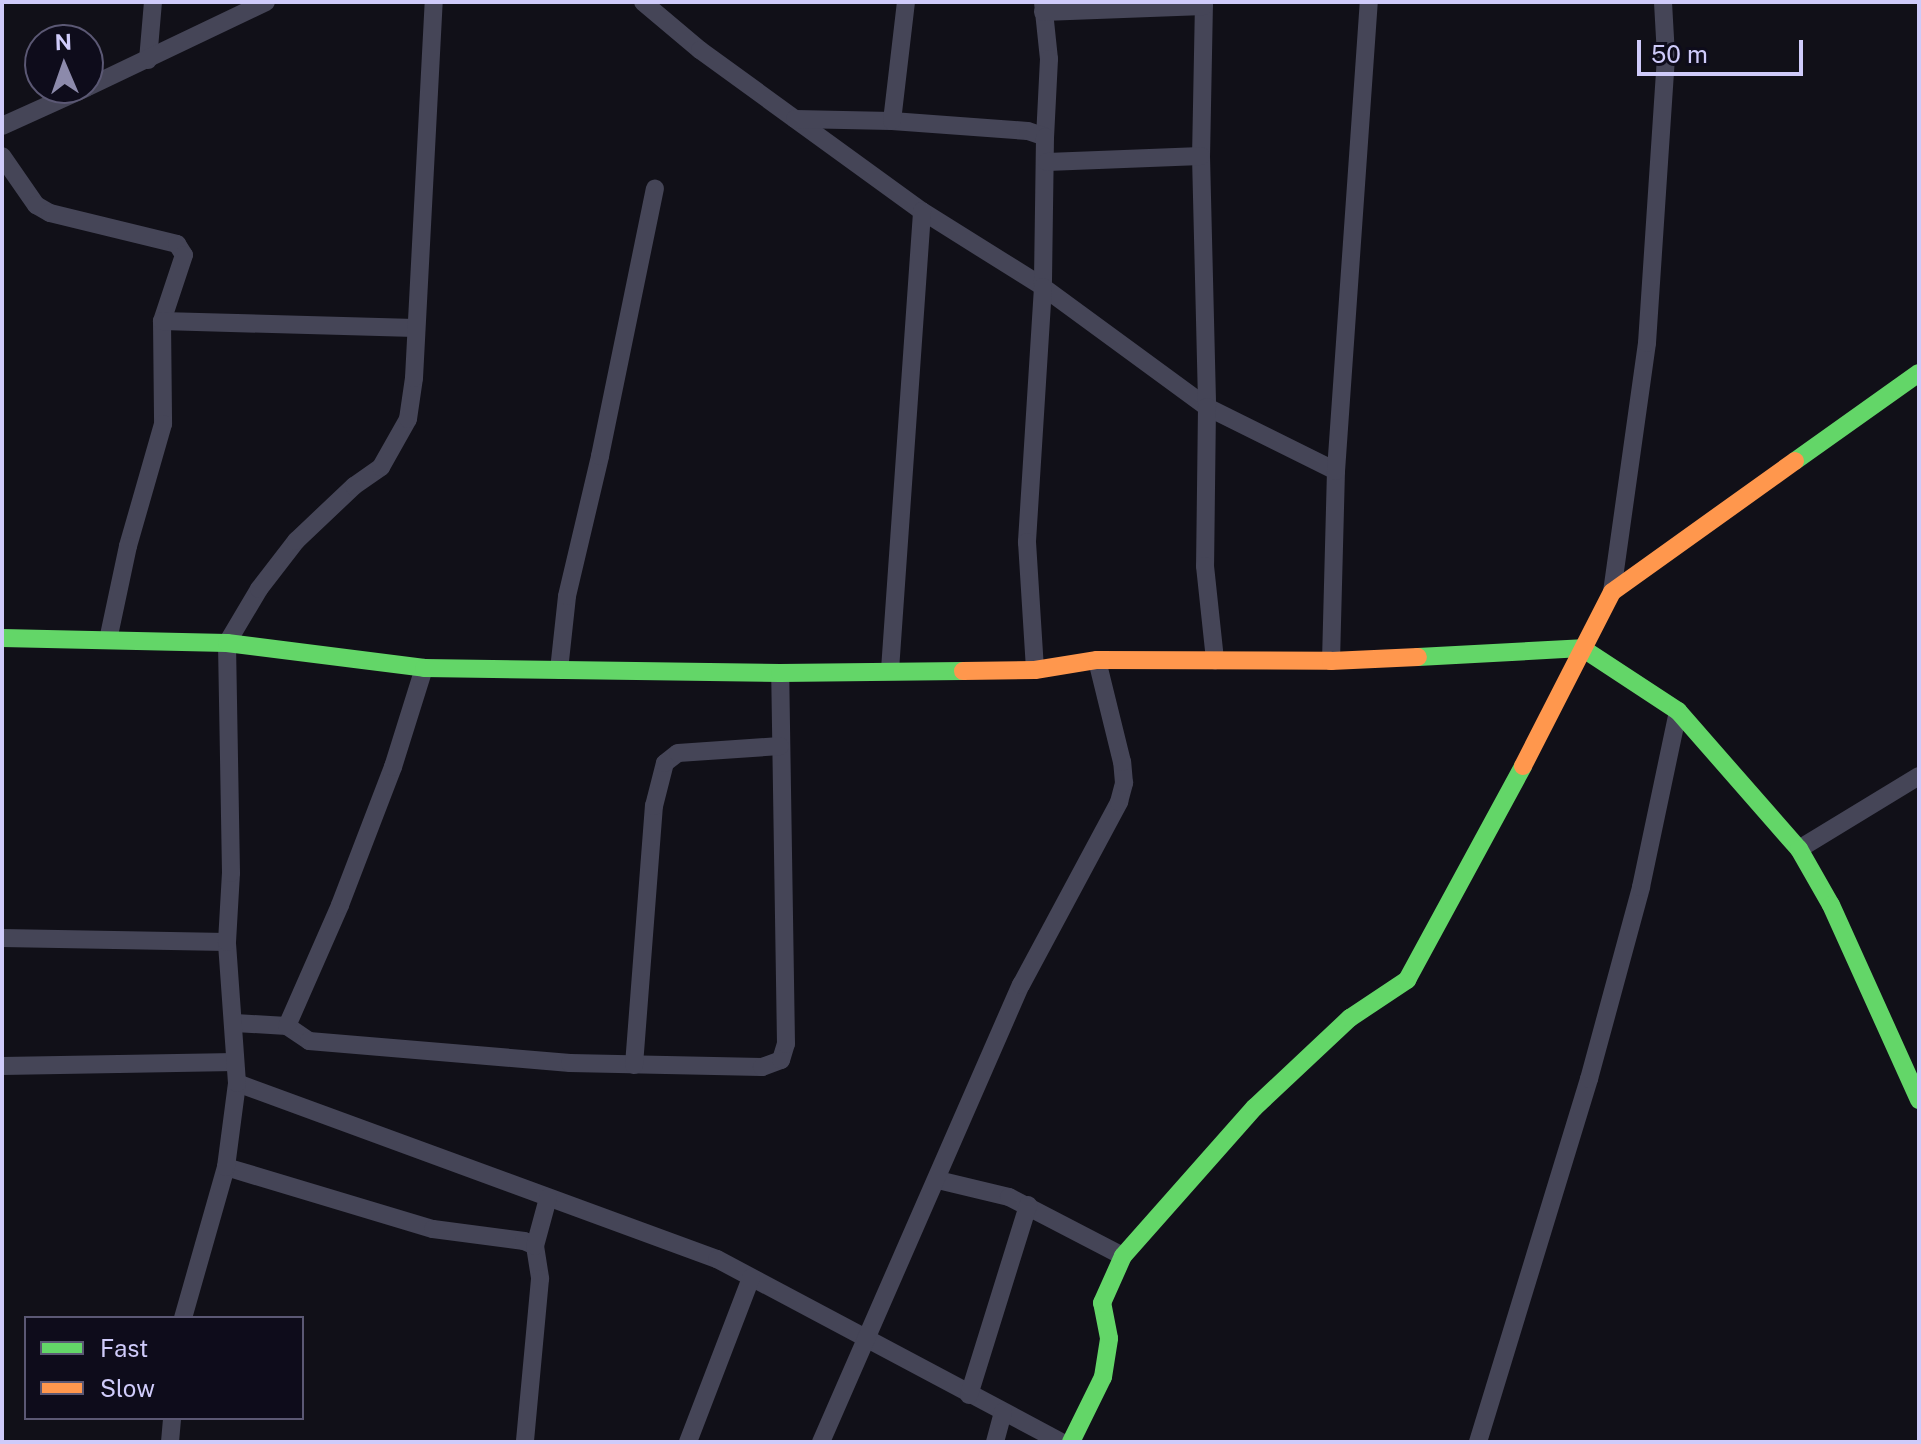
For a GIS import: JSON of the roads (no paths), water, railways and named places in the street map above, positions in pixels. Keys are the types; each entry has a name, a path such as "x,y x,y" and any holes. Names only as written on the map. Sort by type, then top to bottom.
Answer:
{"street":[{"path":"104,80 266,2"},
{"path":"184,1316 226,1167 237,1083 227,942 231,873 227,643 259,589 296,541 354,486 381,467 399,440 408,419 434,2"},
{"path":"643,2 700,50 922,211 1043,287 1207,407 1336,471"},
{"path":"892,121 906,2"},
{"path":"1331,661 1336,471 1369,2"},
{"path":"1071,1442 1103,1377 1109,1338 1102,1303 1123,1256 1254,1108 1350,1018 1407,980 1487,836 1612,592 1647,343 1666,56 1663,2"},
{"path":"1035,670 1027,542 1043,287 1047,162 1045,137 1049,59 1043,7 1204,4 1201,156 1207,407 1205,566 1215,660"},
{"path":"148,5 148,60"},
{"path":"2,126 51,104"},
{"path":"795,119 892,121 1028,131 1045,137"},
{"path":"2,156 36,205 50,213 170,242 182,249 183,265 162,321 163,424 128,546 108,640"},
{"path":"1047,162 1201,156"},
{"path":"559,670 567,596 597,471 655,189"},
{"path":"890,670 922,211"},
{"path":"162,321 415,328"},
{"path":"1612,592 1919,373"},
{"path":"2,638 227,643 424,668 780,673 1035,670 1097,660 1331,661 1582,648 1678,711 1715,749 1799,849 1831,905 1919,1100"},
{"path":"821,1442 1021,985 1119,802 1124,783 1122,762 1097,660"},
{"path":"287,1026 340,905 393,767 424,668"},
{"path":"235,1023 287,1026 309,1041 570,1063 762,1067 774,1064 785,1054 780,673"},
{"path":"1478,1442 1609,1005 1641,887 1678,711"},
{"path":"634,1065 654,806 665,763 678,753 780,746"},
{"path":"1799,849 1919,776"},
{"path":"2,938 227,942"},
{"path":"2,1066 235,1062"},
{"path":"237,1083 717,1259 864,1340 1061,1442"},
{"path":"226,1167 433,1229 524,1241 535,1246"},
{"path":"938,1180 1009,1197 1123,1256"},
{"path":"525,1442 540,1279 535,1246 548,1198"},
{"path":"969,1395 1028,1205"},
{"path":"688,1442 751,1278"},
{"path":"995,1442 1003,1412"},
{"path":"170,1442 172,1420"}]}
